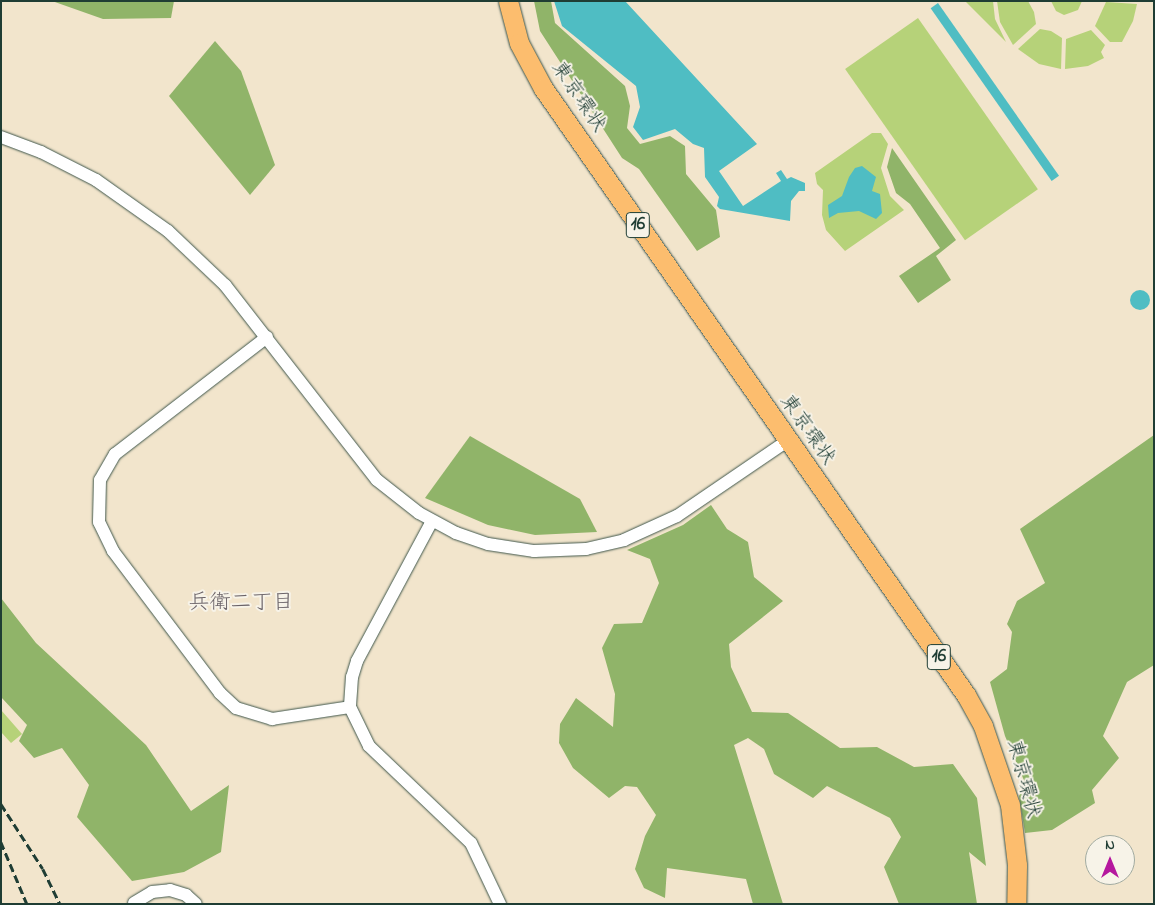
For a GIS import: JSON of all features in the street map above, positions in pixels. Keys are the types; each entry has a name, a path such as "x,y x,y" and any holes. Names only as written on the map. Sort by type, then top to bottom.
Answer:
{"highway":[{"name":"東京環状","path":"508,1 520,43 543,88 787,441 966,695 984,726 1010,805 1017,865 1016,904"}],"street":[{"path":"1,137 68,164 144,212 210,269 267,337 378,480 432,522 471,539 519,550 568,551 606,544 640,534 677,516 787,441"},
{"path":"267,337 115,454 100,480 100,522 113,551 220,693 236,708 272,719 350,707"},
{"path":"432,522 358,660 352,677 350,707 369,746 471,843 500,904"},
{"path":"134,903 152,892 170,890 186,895 196,904"}],"green space":[{"path":"52,1 174,1 171,18 103,19"},
{"path":"534,1 551,1 555,23 625,86 630,106 627,128 640,144 670,136 685,146 686,174 716,210 720,237 697,251 639,169 622,158 540,31"},
{"path":"965,1 993,1 995,19 1006,42"},
{"path":"997,1 1028,1 1034,12 1036,24 1013,45 1000,22"},
{"path":"1051,1 1082,1 1078,10 1064,15 1056,11"},
{"path":"1106,2 1137,4 1133,21 1122,42 1110,42 1095,26"},
{"path":"918,18 1038,189 965,240 845,69"},
{"path":"1040,29 1051,31 1062,38 1061,69 1039,64 1018,49"},
{"path":"1091,30 1105,45 1101,52 1104,58 1088,66 1065,69 1066,39"},
{"path":"215,41 241,71 275,165 250,195 169,96"},
{"path":"872,133 881,133 888,144 881,168 890,196 904,210 845,251 826,230 822,215 823,190 817,184 815,173"},
{"path":"892,148 956,240 936,256 951,280 918,303 899,276 940,248 910,204 896,193 887,167"},
{"path":"1154,435 1154,665 1127,682 1103,736 1119,758 1092,790 1095,803 1052,830 1025,833 1019,796 1026,785 1005,736 990,682 1007,669 1012,632 1007,624 1017,601 1045,583 1020,529"},
{"path":"470,436 580,499 597,532 535,535 488,525 425,498"},
{"path":"711,505 727,529 748,542 754,577 783,601 729,644 731,667 752,712 788,713 840,748 877,747 914,767 953,764 977,798 986,866 969,852 977,904 899,904 884,867 901,837 890,818 827,786 813,798 774,774 764,749 748,738 734,745 783,904 753,904 746,879 667,868 665,898 644,888 635,869 645,836 656,815 637,787 625,786 609,798 573,768 559,743 560,724 576,698 613,727 615,694 602,648 614,624 642,623 659,583 650,559 627,550 683,525"},
{"path":"1,598 36,643 146,745 191,811 229,785 221,852 184,872 132,881 77,817 89,785 62,748 34,758 19,741 27,725 1,697"},
{"path":"1,710 22,734 11,743 1,732"}],"water":[{"path":"554,1 625,1 757,144 719,171 743,206 781,181 776,173 781,170 787,179 791,177 805,183 805,191 799,191 791,201 790,221 720,209 717,206 719,197 705,177 704,148 693,144 675,129 643,140 633,127 640,107 636,86 562,26"},
{"path":"938,3 1059,176 1052,181 931,8"},
{"path":"862,166 876,177 872,191 880,194 882,213 876,219 859,211 838,213 829,218 828,205 842,196 849,177 855,168"},
{"path":"1136,290 1144,290 1150,296 1150,304 1144,310 1136,310 1130,304 1130,296"}],"railway":[{"path":"1,804 43,869 60,904"},
{"path":"1,842 27,904"}],"district":[{"name":"兵衛二丁目","path":"241,603"}]}
